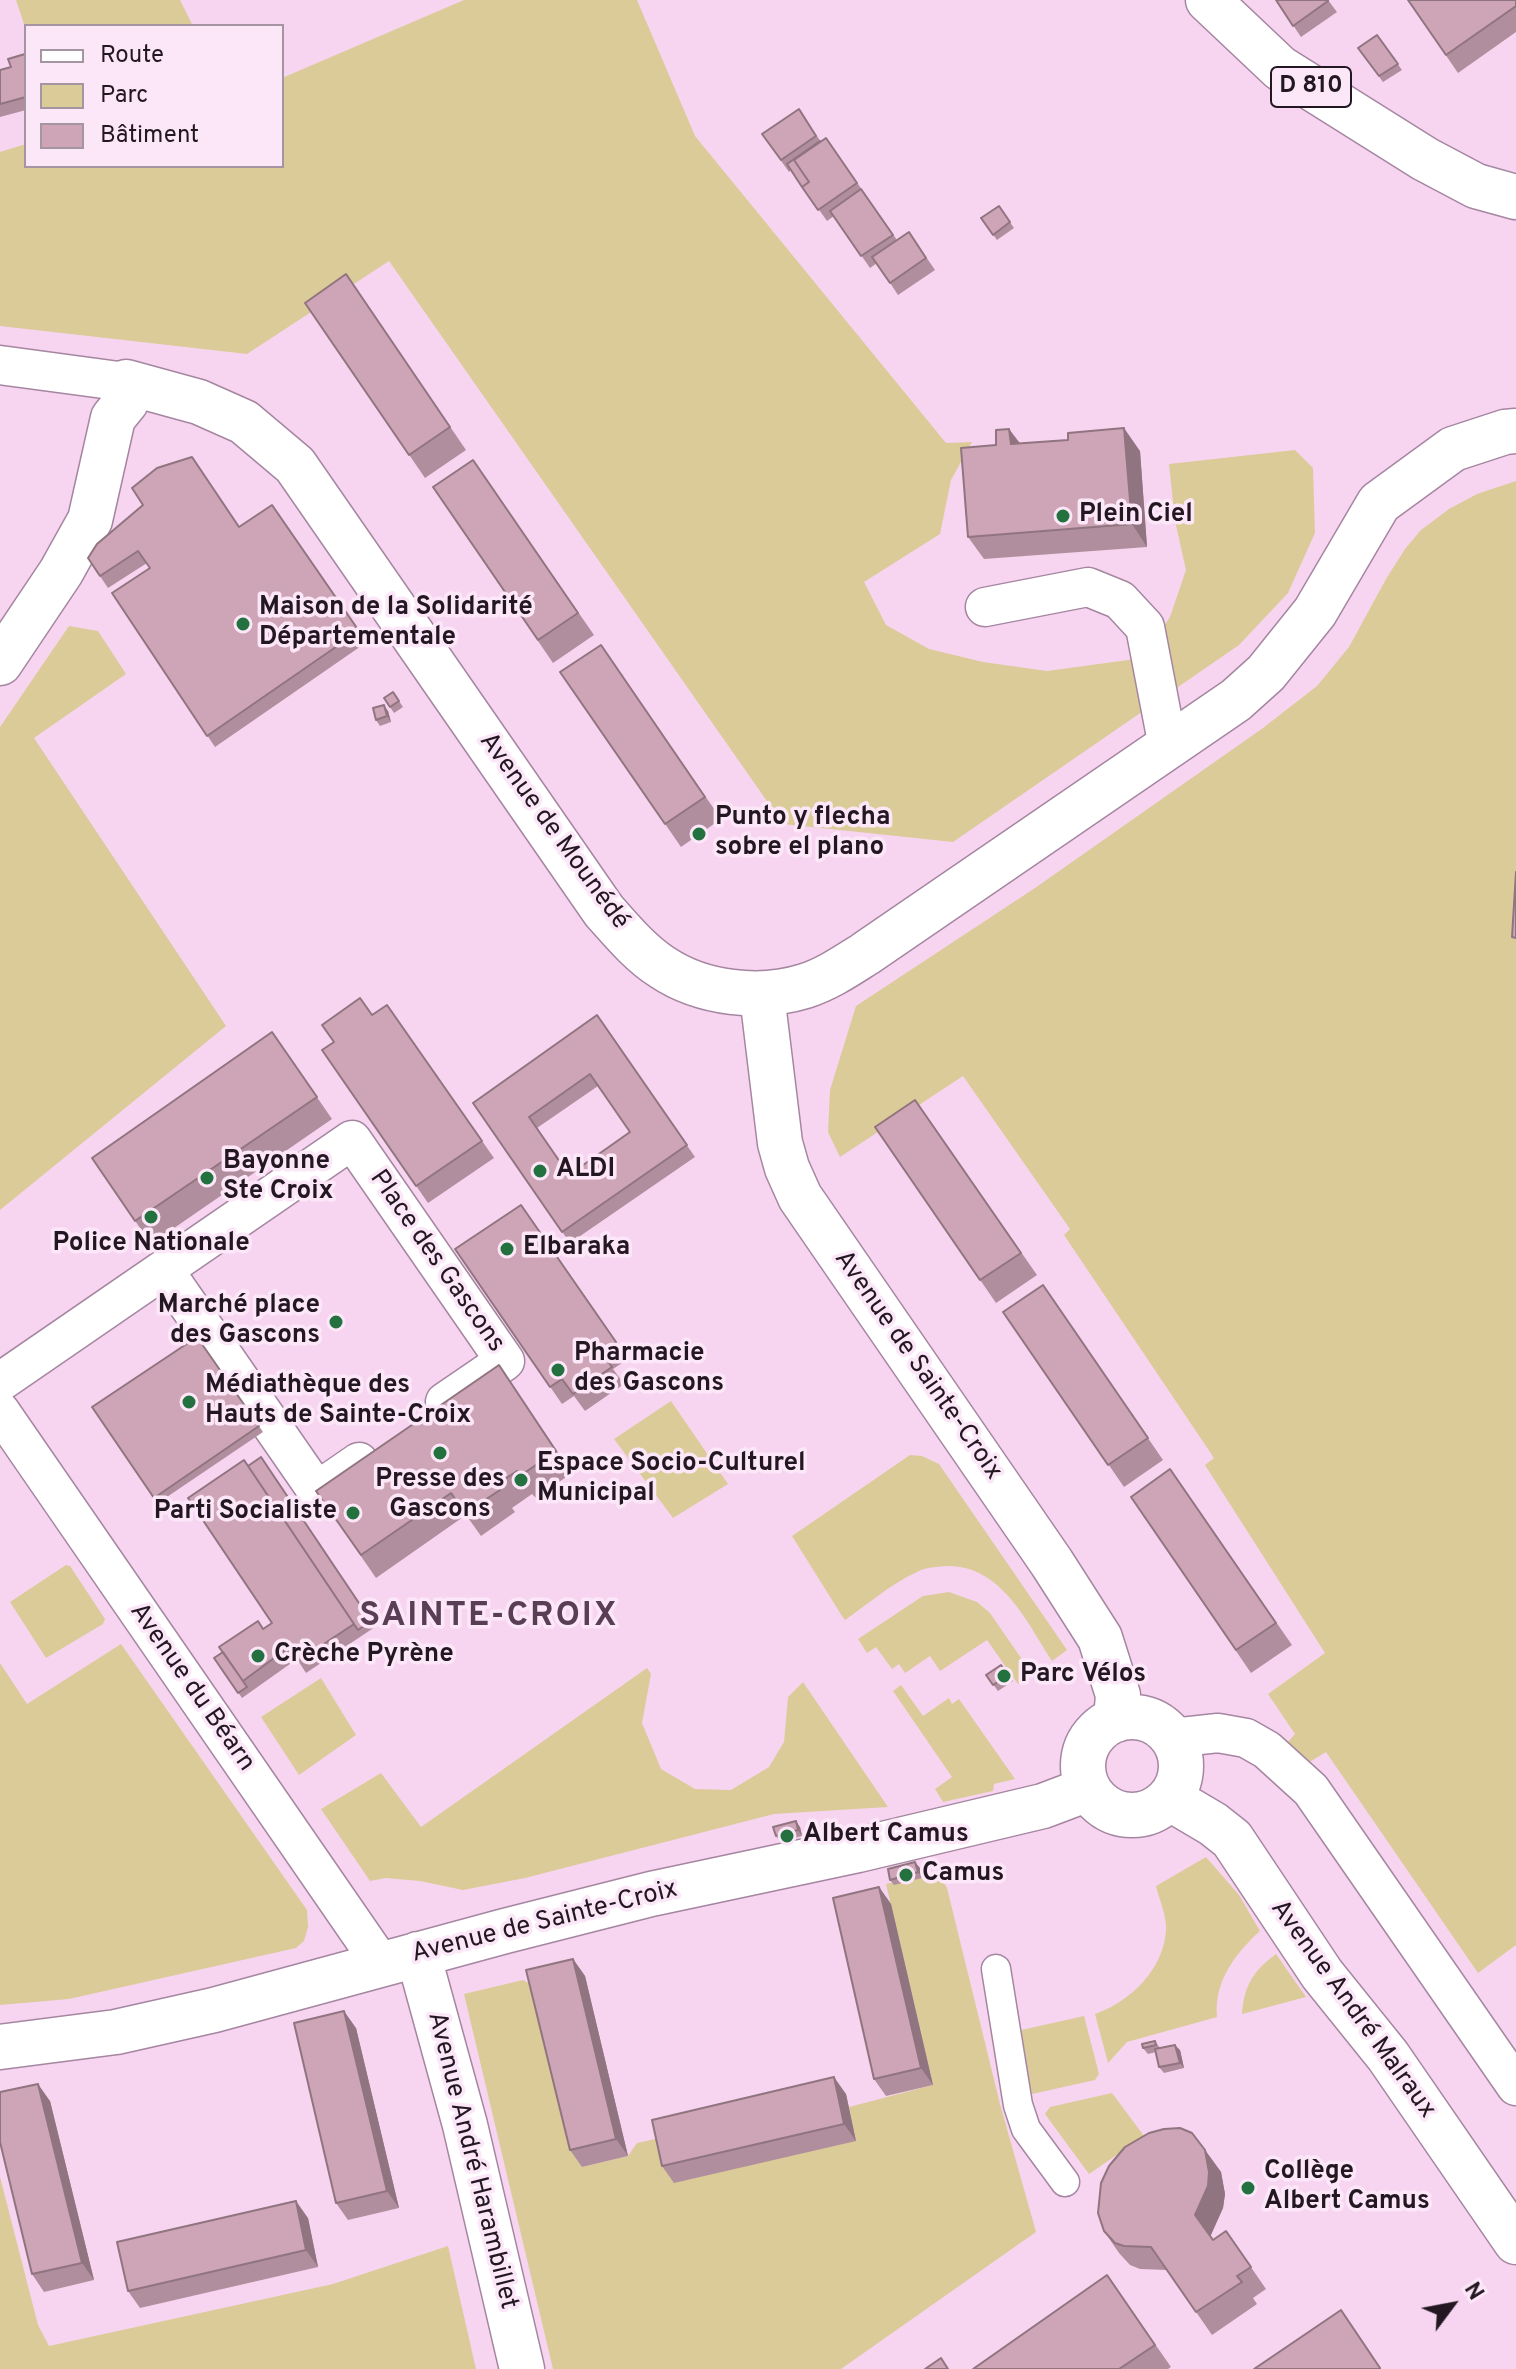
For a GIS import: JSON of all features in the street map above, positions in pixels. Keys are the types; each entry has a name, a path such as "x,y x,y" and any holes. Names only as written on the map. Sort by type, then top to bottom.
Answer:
{"street":[{"name":"D 810","path":"1208,0 1280,68 1425,159 1476,186 1516,197"},
{"path":"0,365 126,382 126,402 113,418 90,520 61,572 0,663"},
{"name":"Avenue de Mounédé","path":"126,382 199,402 244,422 295,465 604,911 634,944 673,974 723,991 762,995 825,978 865,954 1236,700 1266,673 1315,612 1379,503 1453,449 1516,431"},
{"path":"985,607 1088,587 1120,600 1145,627 1168,747"},
{"name":"Avenue de Sainte-Croix","path":"762,995 780,1143 800,1197 1052,1563 1100,1638 1118,1695 1116,1720"},
{"name":"Place des Gascons","path":"0,1382 352,1140 505,1361 317,1491 164,1270"},
{"name":"Avenue du Béarn","path":"0,1411 400,1959"},
{"path":"1132,1717 1147,1719 1172,1738 1181,1768 1178,1785 1169,1798 1153,1811 1133,1816 1120,1814 1096,1800 1088,1789 1083,1773 1084,1756 1090,1740 1101,1728 1116,1720 1132,1717"},
{"path":"1172,1738 1218,1733 1246,1738 1267,1750 1311,1790 1516,2086"},
{"name":"Avenue de Sainte-Croix","path":"0,2047 116,2032 214,2010 651,1894 858,1850 1043,1806 1088,1789"},
{"name":"Avenue André Malraux","path":"1169,1798 1232,1839 1322,1974 1388,2056 1516,2242"},
{"name":"Avenue André Harambillet","path":"400,1959 465,2125 522,2369"},
{"path":"996,1969 1018,2105 1026,2129 1065,2182"}],"green space":[{"path":"16,0 180,0 192,24 24,24"},
{"path":"464,0 637,0 695,136 946,443 972,442 951,480 940,534 864,582 886,625 929,649 983,662 1047,671 1143,658 1170,617 1186,570 1175,521 1169,464 1295,450 1313,468 1315,533 1288,593 1239,645 953,842 783,824 389,261 247,354 0,326 0,152 24,145 24,168 284,168 284,77"},
{"path":"1516,481 1516,1945 1478,1973 1326,1752 1308,1763 1286,1744 1295,1734 1268,1694 1325,1653 1205,1465 1214,1458 1064,1235 1070,1229 963,1076 840,1157 828,1132 830,1090 856,1006 1035,888 1263,728 1317,686 1349,647 1386,579 1421,530 1449,509 1477,494"},
{"path":"69,626 98,631 126,674 34,738 226,1026 0,1210 0,727"},
{"path":"671,1401 728,1484 673,1518 614,1439"},
{"path":"910,1455 922,1456 939,1464 1067,1650 1052,1661 1010,1598 983,1575 966,1568 947,1566 920,1570 845,1620 792,1536"},
{"path":"66,1565 70,1566 105,1619 103,1624 46,1658 10,1602"},
{"path":"949,1592 977,1602 990,1613 1032,1674 1018,1684 987,1640 940,1671 930,1656 905,1673 899,1664 892,1669 876,1647 867,1653 858,1639 923,1596"},
{"path":"121,1644 307,1910 308,1927 304,1941 296,1948 69,1999 0,2005 0,1663 27,1704"},
{"path":"647,1668 651,1674 642,1723 661,1769 695,1789 731,1790 769,1767 784,1742 788,1697 803,1682 888,1807 774,1814 525,1878 463,1890 420,1881 386,1878 370,1881 321,1809 381,1773 421,1827"},
{"path":"321,1678 356,1735 299,1775 261,1717"},
{"path":"901,1685 923,1716 949,1698 952,1704 959,1699 1015,1779 994,1784 993,1791 943,1802 935,1789 952,1777 893,1691"},
{"path":"1206,1857 1239,1895 1260,1931 1228,1969 1219,1992 1217,2017 1127,2042 1108,2063 1095,2014 1132,1992 1152,1971 1159,1958 1166,1925 1156,1886"},
{"path":"937,1872 947,1888 1000,2104 1036,2232 841,2369 553,2369 464,1994 523,1980 538,1988 582,2167 628,2156 637,2143 664,2137 856,2141 849,2107 933,2085 886,1884"},
{"path":"1276,1954 1306,1997 1242,2014 1251,1980"},
{"path":"1084,2016 1099,2074 1095,2080 1032,2094 1017,2031"},
{"path":"1112,2093 1144,2136 1089,2174 1045,2114 1050,2107"},
{"path":"0,2177 38,2325 49,2346 333,2284 448,2246 476,2369 0,2369"}],"building":[{"path":"1276,0 1328,0 1328,1 1293,26"},
{"path":"1408,0 1516,0 1516,6 1446,55"},
{"path":"1377,35 1398,64 1379,76 1358,48"},
{"path":"24,54 24,98 0,104 0,70 11,67 8,59"},
{"path":"799,109 816,136 781,160 762,134"},
{"path":"826,138 857,183 818,210 802,187 809,182 794,160"},
{"path":"820,141 794,160 809,182 802,187 787,164"},
{"path":"861,189 893,235 861,256 830,211"},
{"path":"999,206 1010,222 993,235 981,218"},
{"path":"909,232 926,258 890,283 872,257"},
{"path":"346,274 450,427 409,455 305,303"},
{"name":"Plein Ciel","path":"1124,428 1132,524 968,537 961,448 996,445 996,430 1009,429 1011,444 1068,440 1068,433"},
{"name":"Maison de la Solidarité Départementale","path":"192,457 239,527 272,505 359,631 207,736 112,593 150,568 138,551 100,576 88,558 97,544 143,505 132,488 157,468"},
{"path":"473,460 578,613 538,640 433,487"},
{"path":"601,645 705,797 665,824 560,672"},
{"path":"393,692 399,701 390,707 384,698"},
{"path":"384,705 387,716 376,720 373,708"},
{"path":"1516,872 1516,938 1512,937"},
{"path":"360,998 372,1015 387,1005 482,1141 416,1186 322,1050 334,1042 322,1025"},
{"path":"597,1015 687,1145 562,1232 473,1103","holes":["590,1074 630,1132 569,1175 529,1117"]},
{"path":"272,1032 317,1097 135,1221 92,1158"},
{"path":"915,1100 1021,1253 980,1280 875,1127"},
{"path":"521,1205 616,1342 601,1352 612,1367 573,1394 562,1379 550,1387 455,1249"},
{"path":"1043,1285 1148,1438 1108,1465 1003,1312"},
{"path":"197,1337 259,1426 154,1498 92,1407"},
{"path":"499,1365 556,1451 520,1476 517,1471 496,1485 500,1490 465,1513 451,1493 361,1555 316,1491"},
{"path":"261,1457 371,1621 358,1630 248,1466"},
{"path":"244,1460 354,1624 298,1661 289,1647 243,1681 219,1647 258,1621 263,1629 272,1623 188,1498"},
{"path":"1170,1469 1276,1623 1236,1650 1131,1497"},
{"path":"223,1652 247,1687 238,1693 214,1658"},
{"path":"1001,1665 1009,1675 993,1685 986,1675"},
{"path":"796,1821 798,1830 776,1836 773,1827"},
{"path":"915,1862 918,1872 890,1880 888,1869"},
{"path":"879,1887 921,2068 874,2079 833,1898"},
{"path":"573,1959 616,2139 570,2150 526,1970"},
{"path":"344,2011 387,2191 336,2203 294,2023"},
{"path":"1155,2041 1156,2045 1143,2048 1142,2044"},
{"path":"1175,2045 1180,2063 1159,2067 1155,2049"},
{"path":"834,2077 844,2124 662,2166 652,2120"},
{"path":"38,2084 82,2263 32,2274 0,2142 0,2092"},
{"path":"1180,2128 1192,2133 1205,2150 1209,2172 1208,2186 1195,2215 1213,2240 1226,2231 1251,2267 1237,2276 1242,2282 1196,2312 1151,2247 1115,2243 1104,2231 1098,2213 1101,2183 1109,2166 1125,2147 1149,2133"},
{"path":"296,2201 306,2250 128,2291 117,2242"},
{"path":"1107,2275 1155,2345 1119,2369 973,2369"},
{"path":"1341,2310 1380,2369 1254,2369"},
{"path":"941,2358 948,2369 925,2369"}],"place":[{"name":"Plein Ciel","path":"1063,516"},
{"name":"Maison de la Solidarité Départementale","path":"243,624"},
{"name":"Punto y flecha sobre el plano","path":"699,834"},
{"name":"ALDI","path":"540,1171"},
{"name":"Bayonne Ste Croix","path":"207,1178"},
{"name":"Police Nationale","path":"151,1217"},
{"name":"Elbaraka","path":"507,1249"},
{"name":"Marché place des Gascons","path":"336,1322"},
{"name":"Pharmacie des Gascons","path":"558,1370"},
{"name":"Médiathèque des Hauts de Sainte-Croix","path":"189,1402"},
{"name":"Presse des Gascons","path":"440,1453"},
{"name":"Espace Socio-Culturel Municipal","path":"521,1480"},
{"name":"Parti Socialiste","path":"353,1513"},
{"name":"Crèche Pyrène","path":"258,1656"},
{"name":"Parc Vélos","path":"1004,1676"},
{"name":"Albert Camus","path":"787,1836"},
{"name":"Camus","path":"906,1875"},
{"name":"Collège Albert Camus","path":"1248,2188"}],"district":[{"name":"SAINTE-CROIX","path":"489,1618"}]}
